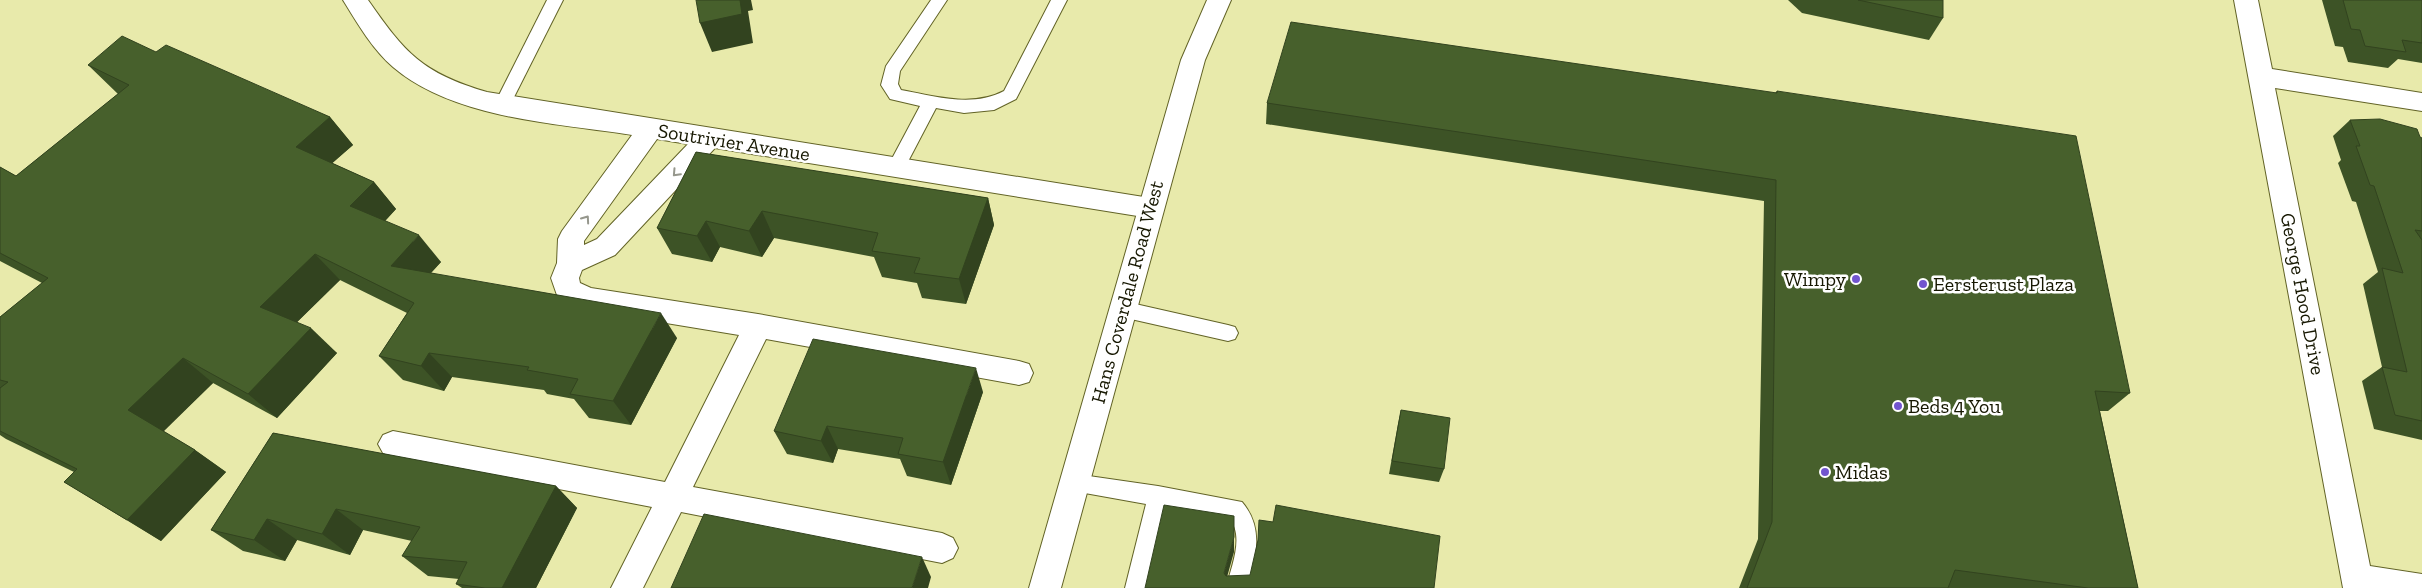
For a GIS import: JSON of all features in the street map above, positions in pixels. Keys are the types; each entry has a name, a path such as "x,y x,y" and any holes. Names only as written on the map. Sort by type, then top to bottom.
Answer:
{"street":[{"name":"Soutrivier Avenue","path":"356,0 390,49 423,76 465,96 502,105 1150,208"},
{"name":"Hans Coverdale Road West","path":"1045,588 1193,60 1219,0"},
{"name":"George Hood Drive","path":"2246,0 2358,584"},
{"path":"2262,78 2422,102"},
{"path":"650,129 571,239 571,263 565,278 568,290 588,299 758,326 1019,373"},
{"path":"571,263 606,247 709,138"},
{"path":"627,588 758,326"},
{"path":"393,444 942,548"},
{"path":"2358,584 2420,588"}],"lane":[{"path":"502,105 554,0"},
{"path":"938,0 892,70 889,85 896,95 964,107 994,104 1010,95 1059,0"},
{"path":"896,168 931,101"},
{"path":"1122,309 1228,334"},
{"path":"1075,483 1158,495 1234,509 1243,516 1246,523 1247,536 1237,588"},
{"path":"1136,588 1158,495"}],"building":[{"path":"696,0 740,0 742,14 700,23"},
{"path":"1858,0 1943,0 1943,18"},
{"path":"2343,0 2422,0 2422,43 2402,40 2406,52 2365,46 2360,30 2351,29"},
{"name":"Eersterust Plaza","path":"1291,22 1777,93 1777,91 2076,136 2130,393 2095,391 2138,588 2088,588 1955,570 1948,588 1747,588 1772,522 1776,180 1267,103"},
{"path":"122,36 156,52 166,45 330,117 296,147 374,182 350,206 419,235 391,266 661,313 613,401 570,394 578,379 527,370 529,367 429,353 421,366 379,356 414,303 315,254 260,307 311,328 248,394 183,358 128,410 195,450 127,520 64,482 77,469 0,431 0,388 8,382 0,380 0,317 48,278 0,253 0,167 16,176 129,85 88,65"},
{"path":"2380,119 2417,129 2422,138 2422,231 2415,230 2422,240 2422,421 2395,415 2382,367 2407,372 2382,268 2403,273 2374,186 2370,185 2356,146 2360,146 2350,120"},
{"path":"696,152 988,198 959,279 914,273 920,258 872,251 878,233 762,211 749,231 706,221 697,236 657,228"},
{"path":"813,339 976,368 943,462 898,454 903,438 827,426 821,441 774,431"},
{"path":"1401,410 1450,418 1444,469 1392,461"},
{"path":"273,433 556,486 502,588 456,584 467,562 402,556 420,527 336,509 322,534 267,519 254,540 211,530"},
{"path":"1164,505 1234,516 1234,537 1224,573 1226,576 1250,575 1258,540 1259,520 1273,522 1276,505 1440,536 1434,588 1145,588"},
{"path":"704,514 922,557 912,588 671,588"}],"place":[{"name":"Wimpy","path":"1856,279"},
{"name":"Eersterust Plaza","path":"1923,284"},
{"name":"Beds 4 You","path":"1898,406"},
{"name":"Midas","path":"1825,472"}]}
